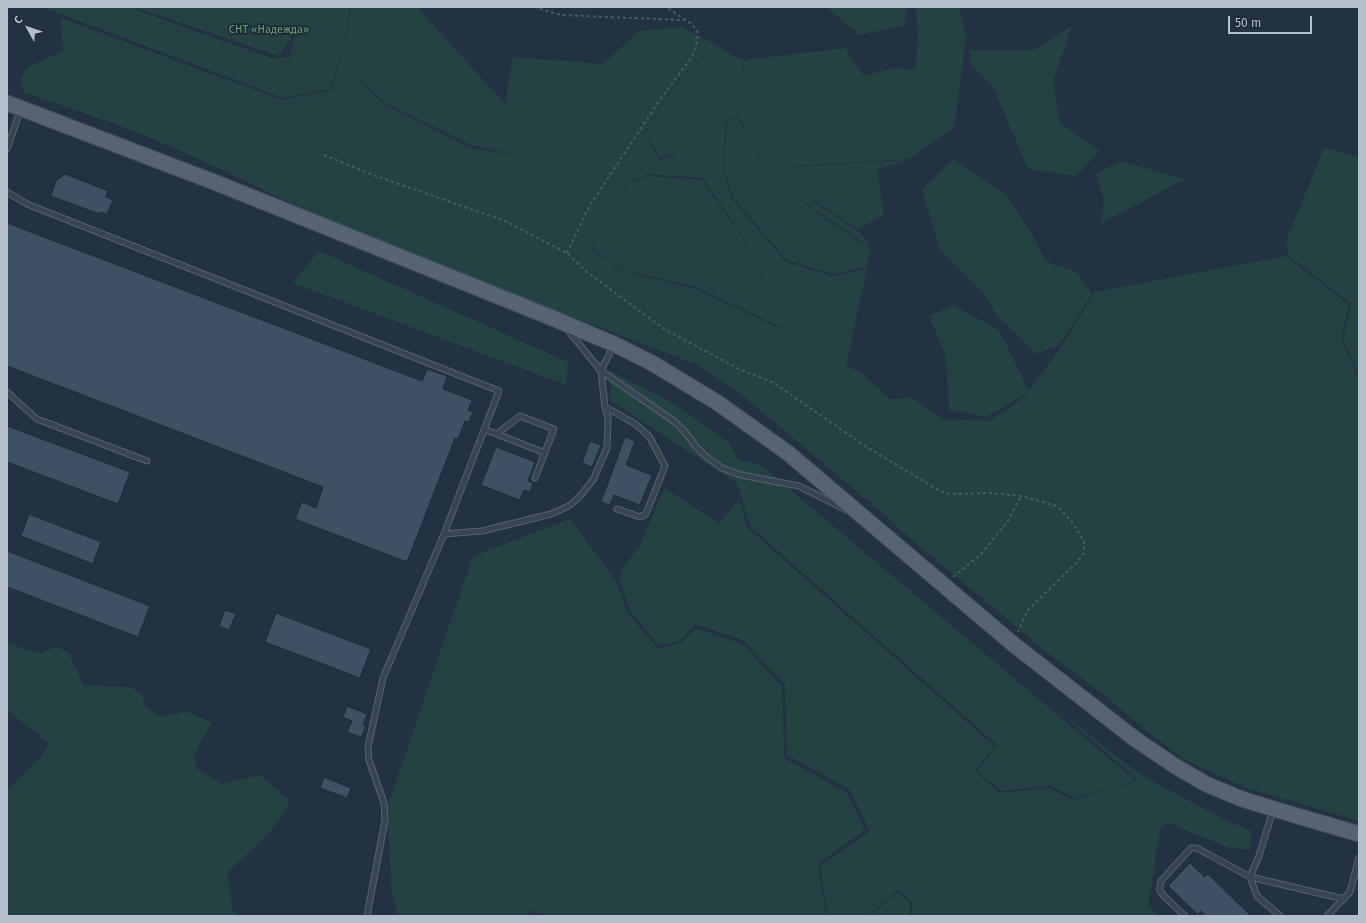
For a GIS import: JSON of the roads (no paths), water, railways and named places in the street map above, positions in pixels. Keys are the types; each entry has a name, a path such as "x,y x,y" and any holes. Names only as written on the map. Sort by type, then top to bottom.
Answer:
{"main road":[{"path":"7,102 214,182 561,322 614,344 652,363 740,418 788,453 1013,644 1129,734 1175,766 1206,784 1242,799 1359,834"}],"lane":[{"path":"7,149 21,108"},
{"path":"7,192 26,204 499,392 444,534 383,678 368,747 369,760 384,803 385,820 367,916"},
{"path":"561,322 601,370 674,421 698,449 722,468 741,475 799,486 873,526"},
{"path":"444,534 482,531 551,514 569,506 581,495 593,480 607,448 608,418 605,407 601,370 614,344"},
{"path":"7,392 37,419 146,461"},
{"path":"605,407 634,423 649,436 665,466 646,514 640,517 617,509"},
{"path":"497,434 520,416 554,429 535,478"},
{"path":"484,429 545,452"},
{"path":"1274,809 1259,856 1250,877 1258,896 1280,916"},
{"path":"1185,916 1160,892 1160,887 1161,881 1191,848 1197,848 1250,877 1344,899"},
{"path":"1327,916 1350,892 1359,858"}],"park label":[{"name":"СНТ «Надежда»","path":"269,30"}]}
